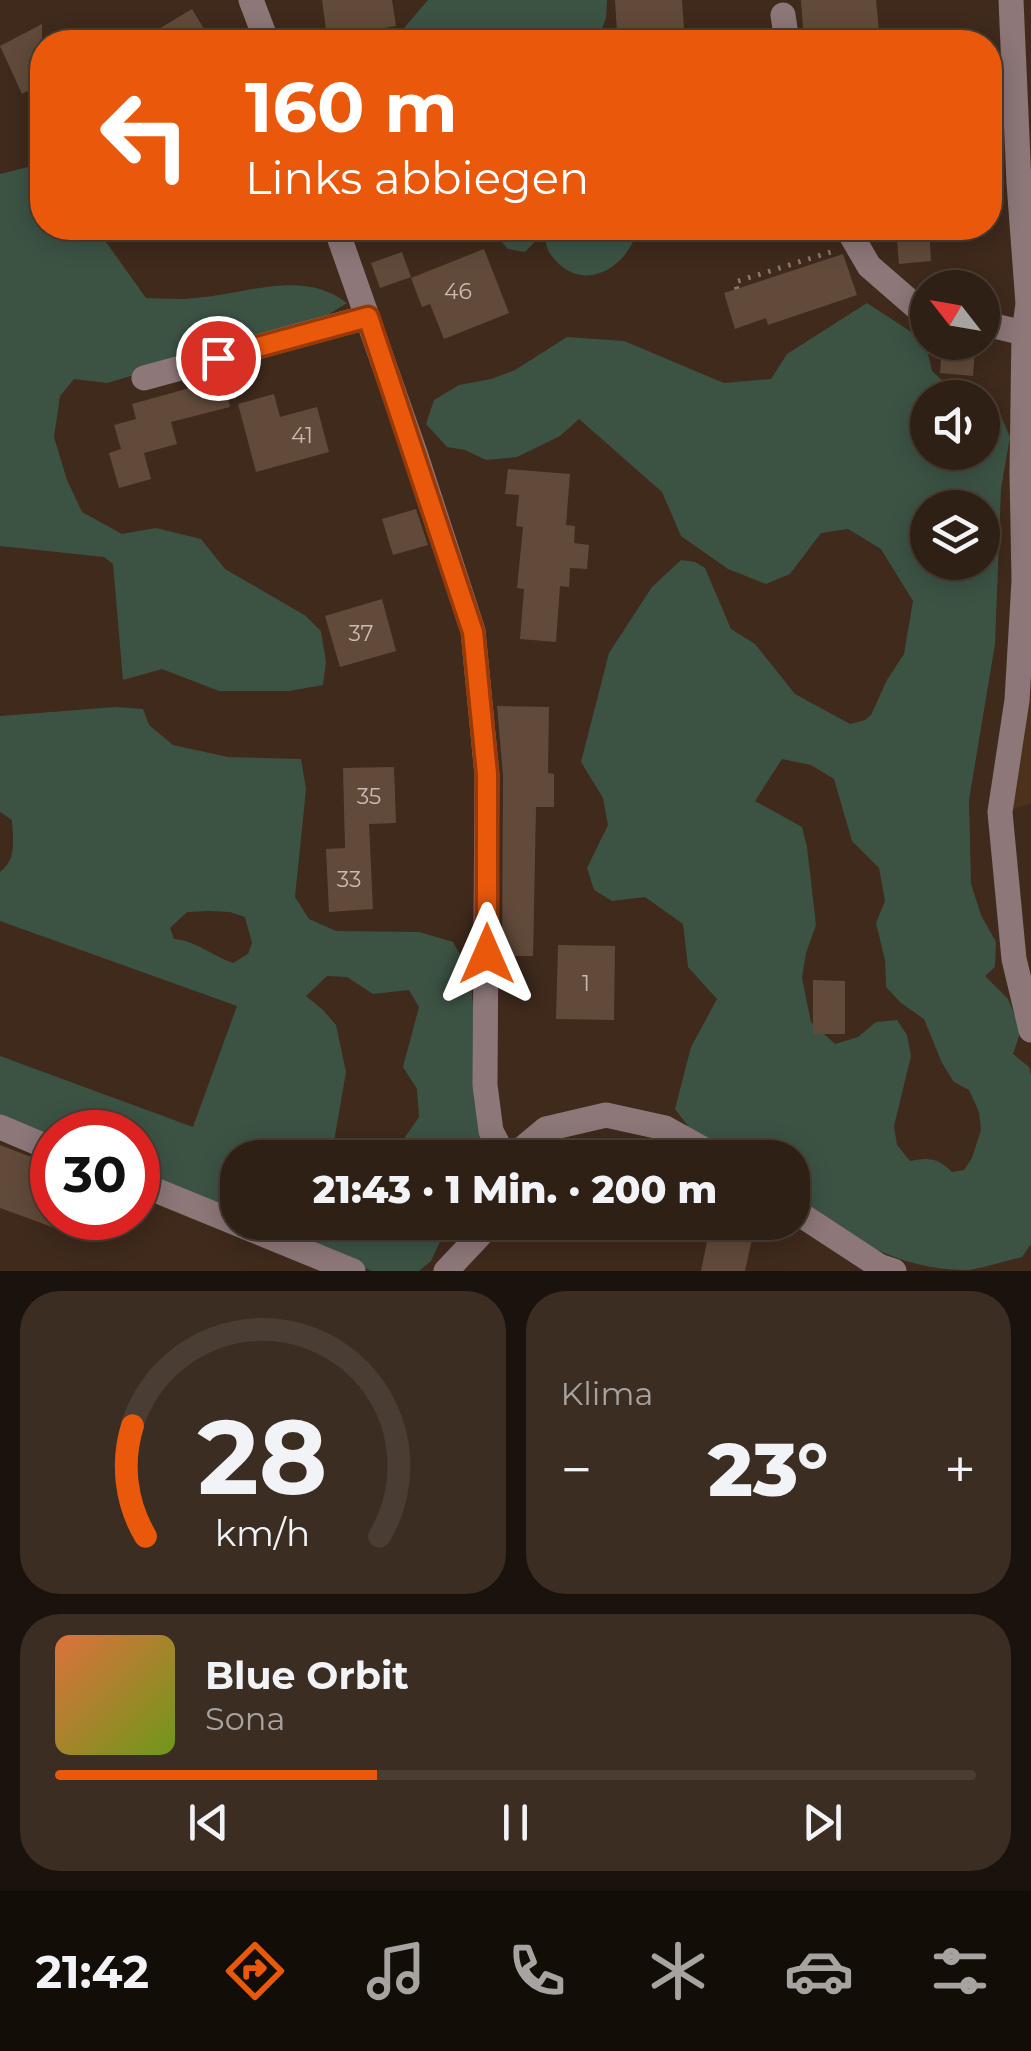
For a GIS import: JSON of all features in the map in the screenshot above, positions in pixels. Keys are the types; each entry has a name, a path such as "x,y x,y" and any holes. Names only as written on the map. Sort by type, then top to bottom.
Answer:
{"street":[{"path":"250,0 262,30"},
{"path":"1010,0 1028,304 1022,472 1027,580 1017,700 1000,812 1014,960 1031,1030"},
{"path":"784,15 786,30"},
{"path":"340,240 473,632 487,774 485,1085 492,1131 497,1140"},
{"path":"854,240 868,266 910,302"},
{"path":"144,378 368,317"},
{"path":"1000,327 1024,333"},
{"path":"531,1140 546,1128 606,1115 664,1128 686,1140"},
{"path":"0,1128 30,1140"},
{"path":"160,1192 354,1271"},
{"path":"810,1221 879,1266 894,1271"},
{"path":"446,1271 475,1240"}],"path":[{"path":"737,289 735,282 818,259 828,252"}],"shaded area":[{"path":"1031,470 1031,804 1000,812"}],"green space":[{"path":"428,0 607,0 602,30 402,30"},
{"path":"30,166 30,240 105,240 146,298 188,299 292,285 330,293 347,303 305,329 107,383 74,379 60,396 54,437 82,512 122,534 156,528 201,539 225,569 306,616 321,631 326,662 323,685 289,691 219,691 162,669 123,680 113,564 104,557 0,546 0,174"},
{"path":"500,240 536,240 525,252 508,249"},
{"path":"544,240 634,240 614,265 589,275 563,267 549,253"},
{"path":"867,303 910,331 910,360 929,360 932,371 942,380 910,380 910,470 1000,470 1000,414 1010,437 1000,514 1000,490 910,490 910,580 997,580 995,644 969,800 971,884 981,915 996,942 995,967 985,976 1008,999 1021,1030 1013,1054 1029,1067 1031,1075 1031,1244 1022,1257 976,1269 943,1269 897,1258 810,1211 810,1140 706,1140 690,1129 675,1109 691,1047 717,999 688,967 683,924 645,897 612,901 594,890 587,868 608,825 603,798 581,762 609,653 652,587 681,560 705,568 731,629 755,644 795,694 850,724 871,715 904,654 913,601 881,549 848,529 821,533 790,574 766,584 728,569 681,536 662,492 579,419 560,436 517,457 486,460 447,447 426,424 434,400 459,385 515,370 567,337 624,341 724,383 771,379 787,354","holes":["782,759 811,765 834,779 852,841 879,868 885,901 876,923 885,960 886,987 924,1019 942,1063 954,1082 969,1090 979,1112 981,1130 964,1170 952,1172 933,1160 910,1161 897,1145 894,1126 911,1056 907,1035 897,1020 876,1022 858,1037 835,1044 811,1022 802,978 816,925 802,827 755,801"]},
{"path":"116,707 143,709 149,725 173,745 228,757 301,759 306,789 295,897 309,919 336,931 419,932 453,942 470,972 486,1140 403,1140 419,1117 417,1089 403,1067 419,1007 409,990 373,994 347,977 327,976 306,996 336,1025 346,1072 334,1140 220,1140 220,1211 160,1186 160,1115 193,1127 237,1006 0,921 0,872 12,855 13,842 12,820 0,812 0,716","holes":["187,912 230,912 245,917 252,943 248,954 233,963 174,939 170,928"]},
{"path":"0,1056 147,1110 30,1110 30,1133 0,1121"},
{"path":"293,1240 441,1240 431,1261 419,1271 372,1271"}],"building":[{"path":"322,0 392,0 396,26 326,30"},
{"path":"615,0 682,0 684,29 617,30"},
{"path":"801,0 876,0 879,30 803,30"},
{"path":"192,9 205,30 157,30"},
{"path":"30,30 30,90 22,94 0,46"},
{"path":"897,240 930,240 931,261 899,264"},
{"path":"484,249 509,313 444,339 430,304 422,307 411,278"},
{"path":"402,252 411,277 380,288 371,263"},
{"path":"843,254 857,295 768,325 766,318 735,329 724,293"},
{"path":"941,360 974,360 973,376 940,373"},
{"path":"223,376 230,407 171,422 177,444 144,453 151,479 119,488 109,453 121,449 114,425 136,419 132,404"},
{"path":"274,394 280,417 317,407 329,452 256,472 238,404"},
{"path":"508,469 570,474 566,525 575,526 574,543 589,545 587,569 570,568 569,587 560,586 556,642 520,639 524,589 517,588 523,527 516,526 519,495 505,494"},
{"path":"416,509 428,545 393,555 382,519"},
{"path":"382,599 396,651 340,667 325,616"},
{"path":"497,706 549,707 548,773 554,774 554,807 536,807 533,956 502,956 503,775"},
{"path":"394,767 396,823 369,824 373,909 329,912 326,849 345,848 343,768"},
{"path":"558,945 615,946 614,1020 556,1019"},
{"path":"813,980 845,981 845,1034 813,1034"},
{"path":"0,1145 30,1157 30,1219 0,1208"},
{"path":"707,1240 752,1240 745,1271 701,1271"}],"route":[{"path":"218,358 368,317 473,632 487,774 487,954"}]}
